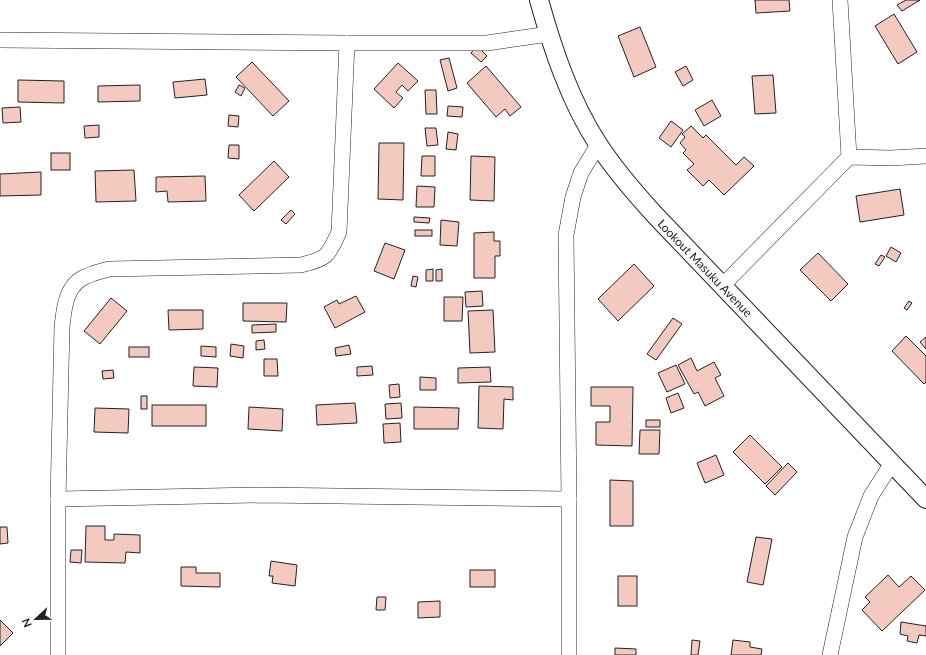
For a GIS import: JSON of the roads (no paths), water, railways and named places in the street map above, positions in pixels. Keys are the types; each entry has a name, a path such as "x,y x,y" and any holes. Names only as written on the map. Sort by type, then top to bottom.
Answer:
{"street":[{"name":"Lookout Masuku Avenue","path":"539,0 565,79 581,115 598,145 623,178 654,214 926,499"},
{"path":"840,0 849,158"},
{"path":"0,40 487,43 549,34"},
{"path":"58,655 58,499 62,327 65,304 73,286 86,276 109,269 301,265 318,261 326,256 331,250 340,232 347,43"},
{"path":"569,655 566,235 573,197 581,173 598,145"},
{"path":"722,286 849,158 926,156"},
{"path":"830,655 855,538 871,496 892,463"},
{"path":"58,499 261,496 569,499"}]}
